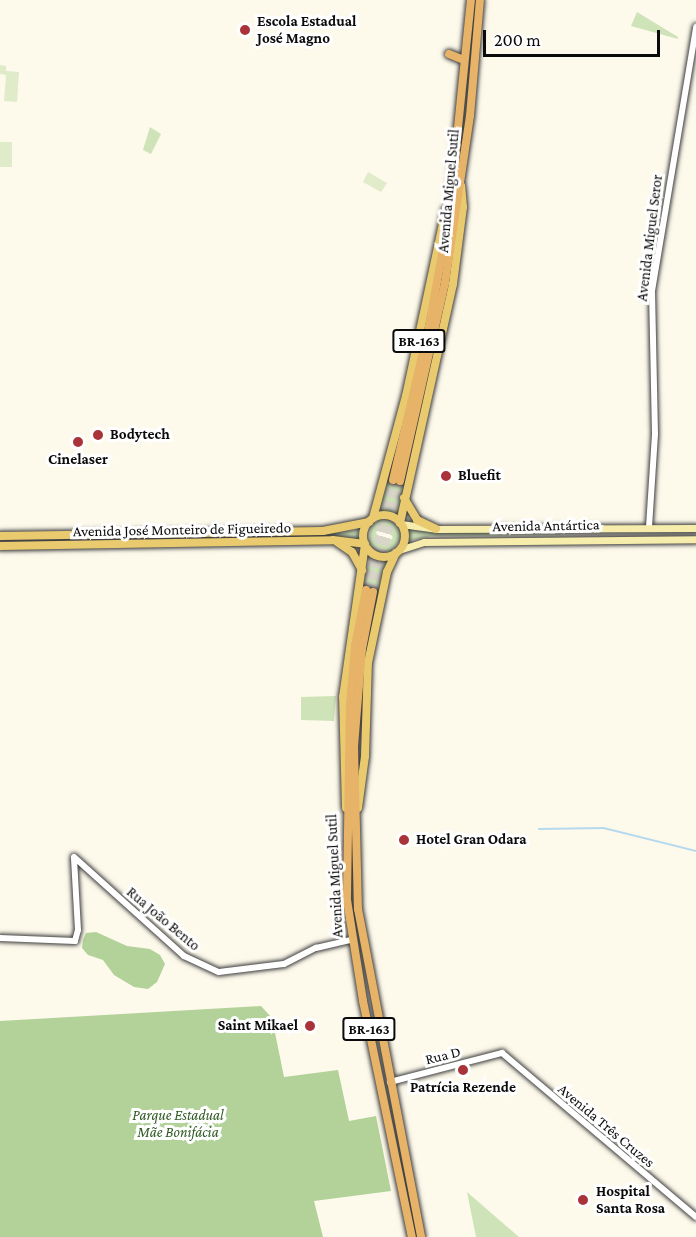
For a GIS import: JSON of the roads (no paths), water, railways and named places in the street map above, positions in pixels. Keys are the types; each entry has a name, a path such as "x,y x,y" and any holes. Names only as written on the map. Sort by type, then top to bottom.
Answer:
{"highway":[{"name":"Avenida Miguel Sutil","path":"461,179 480,0"},
{"name":"Avenida Miguel Sutil","path":"455,161 470,3"},
{"path":"449,54 464,60"},
{"name":"BR-163","path":"455,161 431,316 396,480 443,294 461,179"},
{"name":"BR-163","path":"352,818 357,700 370,591"},
{"name":"Avenida Miguel Sutil","path":"352,818 347,900 351,940 412,1237"},
{"name":"Avenida Miguel Sutil","path":"352,818 361,939 421,1237"}],"main road":[{"name":"Avenida Miguel Sutil","path":"371,520 421,331 455,161"},
{"name":"Avenida Miguel Sutil","path":"401,524 404,497 453,284 463,207 461,179"},
{"path":"404,497 417,520 436,529"},
{"path":"0,536 323,531 387,515 401,524"},
{"name":"BR-163","path":"365,545 364,530 371,520"},
{"name":"Avenida Antártica","path":"401,524 436,529 649,526 696,528"},
{"name":"BR-163","path":"397,551 404,538 401,524"},
{"name":"Avenida Antártica","path":"397,551 423,542 696,539"},
{"path":"333,540 358,558 362,573"},
{"name":"Avenida José Monteiro de Figueiredo","path":"0,546 333,540 365,545"},
{"name":"Avenida Miguel Sutil","path":"352,818 342,777 343,697 348,645 365,545"},
{"path":"365,545 378,556 397,551"},
{"name":"Avenida Miguel Sutil","path":"352,818 364,756 368,663 387,572 397,551"}],"street":[{"name":"Avenida Miguel Seror","path":"649,526 655,424 652,291 696,27"},
{"name":"Rua João Bento","path":"0,938 75,941 78,930 74,857 184,956 219,972 284,964 316,948 351,940"},
{"name":"Rua D","path":"390,1082 502,1053"},
{"name":"Avenida Três Cruzes","path":"502,1053 696,1217"}],"waterway":[{"path":"539,829 604,828 696,851"}],"tunnel":[{"path":"366,590 393,480"},
{"path":"373,592 400,481"}],"place":[{"name":"Escola Estadual José Magno","path":"245,30"},
{"name":"Bodytech","path":"98,435"},
{"name":"Cinelaser","path":"78,442"},
{"name":"Bluefit","path":"446,476"},
{"name":"Hotel Gran Odara","path":"404,840"},
{"name":"Saint Mikael","path":"310,1026"},
{"name":"Patrícia Rezende","path":"463,1070"},
{"name":"Hospital Santa Rosa","path":"583,1200"}],"park label":[{"name":"Parque Estadual Mãe Bonifácia","path":"178,1124"}]}
